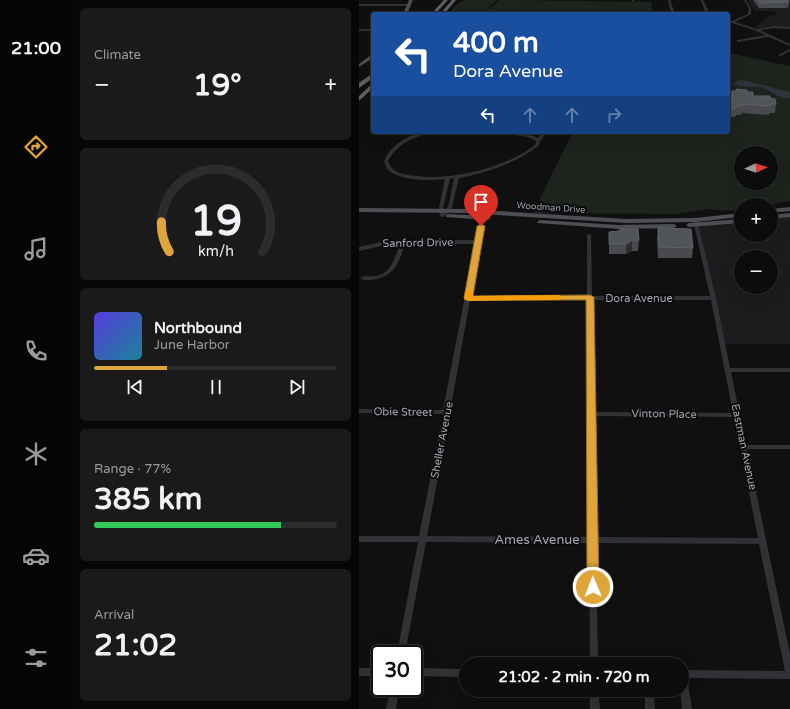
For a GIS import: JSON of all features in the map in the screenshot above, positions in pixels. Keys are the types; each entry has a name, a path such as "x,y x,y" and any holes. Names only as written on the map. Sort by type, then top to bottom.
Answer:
{"highway":[{"path":"435,12 446,0"},
{"path":"444,12 454,0"},
{"path":"359,86 371,77"},
{"path":"359,98 371,87"}],"main road":[{"path":"406,12 410,2"},
{"path":"359,66 371,57"},
{"name":"Woodman Drive","path":"359,210 443,212 619,227 734,221"},
{"path":"778,211 790,210"},
{"name":"Woodman Drive","path":"359,216 443,212"},
{"path":"778,216 790,215"},
{"name":"Woodman Drive","path":"696,222 734,216"}],"street":[{"path":"669,0 672,12"},
{"path":"702,0 707,12"},
{"path":"733,22 749,14 750,8 745,0"},
{"path":"359,5 410,2"},
{"path":"730,21 757,30 790,45"},
{"path":"757,30 773,27 790,28"},
{"path":"359,30 371,30"},
{"path":"738,41 769,36"},
{"path":"780,55 790,50"},
{"path":"422,134 400,143 388,157 387,166 396,173 407,177 457,177 514,159 536,147 538,141 543,134"},
{"path":"515,134 529,136 538,141"},
{"path":"443,212 450,207 457,177"},
{"path":"443,212 448,178"},
{"name":"Eastman Avenue","path":"696,222 744,447 790,675"},
{"name":"Sheller Avenue","path":"403,645 481,226"},
{"path":"589,235 594,657"},
{"path":"363,278 378,277 390,271 395,266 403,242"},
{"name":"Sanford Drive","path":"359,249 384,243 478,242"},
{"name":"Dora Avenue","path":"468,298 713,298"},
{"path":"727,370 790,370"},
{"name":"Obie Street","path":"359,411 447,412"},
{"name":"Vinton Place","path":"591,414 737,414"},
{"path":"744,447 790,447"},
{"name":"Ames Avenue","path":"359,539 763,541"},
{"path":"359,672 371,672"},
{"path":"423,672 459,673"},
{"path":"689,675 790,675"},
{"path":"391,709 393,697"},
{"path":"594,697 595,709"},
{"path":"649,697 650,709"},
{"path":"685,697 687,709"}],"shaded area":[{"path":"464,0 497,0 484,12 450,12 456,5"},
{"path":"500,0 651,2 653,12 485,12"},
{"path":"748,0 790,0 790,27 755,27 769,16 778,15 774,11 754,11"},
{"path":"730,53 790,66 790,201 778,203 778,198 734,198 734,210 727,211 710,209 675,214 533,213 572,134 730,134"},
{"path":"740,80 790,92 790,98 777,96 765,88 736,85 733,83"},
{"path":"790,215 790,344 722,344 697,225 734,222 734,242 778,242 778,216"}],"building":[{"path":"758,0 787,0 789,2 760,3"},
{"path":"736,89 747,90 747,92 753,92 753,96 770,96 770,98 775,99 776,104 770,104 770,106 742,104 742,106 736,106 736,108 730,108 732,91 737,91"},
{"path":"658,228 691,229 693,248 659,247"},
{"path":"621,229 638,229 639,240 632,240 626,244 609,244 609,232 618,231"}],"slow traffic":[{"path":"469,292 468,298 559,298"}],"route":[{"path":"481,226 468,298 590,297 593,587"}]}
